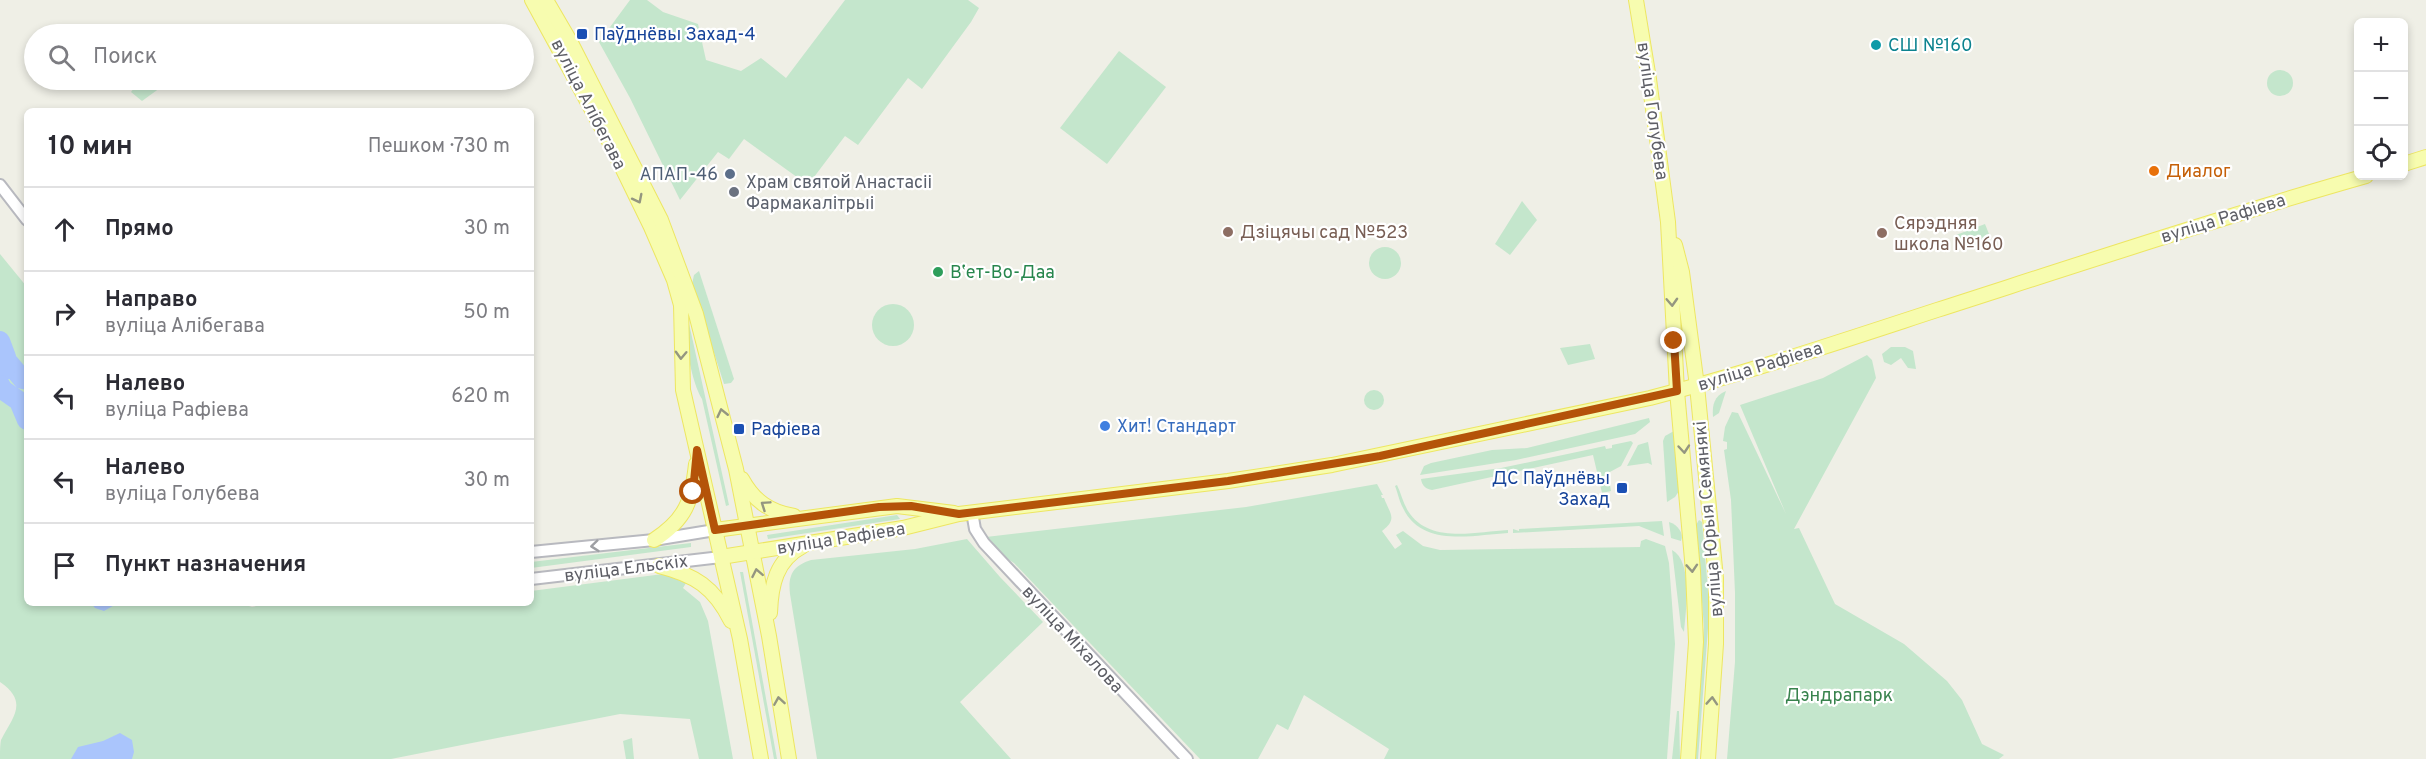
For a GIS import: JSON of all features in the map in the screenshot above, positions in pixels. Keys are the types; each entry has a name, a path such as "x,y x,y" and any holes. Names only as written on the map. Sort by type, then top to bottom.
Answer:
{"main road":[{"name":"вуліца Алібегава","path":"532,0 612,147 674,280 681,305 683,390 740,639 761,759"},
{"name":"вуліца Алібегава","path":"546,0 570,41 661,220 680,266 704,341 736,469 769,636"},
{"name":"вуліца Голубева","path":"1636,0 1668,222 1677,391"},
{"path":"2408,162 2426,157"},
{"name":"вуліца Рафіева","path":"721,557 752,546 811,542 903,528 965,513 1228,481 1332,465 1677,391 1866,334 2154,239 2354,180"},
{"name":"вуліца Голубева","path":"1668,222 1682,272 1697,386"},
{"name":"вуліца Юрыя Семянякі","path":"1697,386 1716,578 1716,644 1708,759"},
{"name":"вуліца Юрыя Семянякі","path":"1677,391 1684,449 1696,642 1688,759"},
{"path":"654,540 677,522 689,503 693,492 697,450"},
{"path":"736,469 749,491 767,507 783,514 810,518"},
{"name":"вуліца Рафіева","path":"715,530 897,506 965,513"},
{"path":"789,759 769,636 772,590 777,570 795,550 811,542"},
{"path":"659,566 677,570 705,585 720,602 740,639"}],"street":[{"path":"0,185 24,216"},
{"name":"вуліца Міхалова","path":"965,513 990,550 1187,759"},
{"name":"вуліца Ельскіх","path":"534,552 654,540 715,530"},
{"name":"вуліца Ельскіх","path":"534,579 721,557"}],"green space":[{"path":"630,0 647,0 663,12 698,24 706,60 741,71 761,58 786,78 845,0 968,0 979,8 922,89 908,78 858,145 845,136 808,185 744,139 729,159 718,152 680,200 630,98 599,42"},
{"path":"1119,51 1166,87 1107,164 1060,128"},
{"path":"2280,70 2289,74 2293,83 2289,92 2280,96 2271,92 2267,83 2271,74"},
{"path":"132,90 157,90 142,101 131,92"},
{"path":"1522,201 1537,220 1510,255 1495,244"},
{"path":"1985,224 1991,239 1962,250 1956,235"},
{"path":"1385,247 1396,252 1401,263 1396,274 1385,279 1374,274 1369,263 1374,252"},
{"path":"0,254 24,283 24,606 534,606 534,591 663,574 686,583 683,588 700,602 708,621 733,759 699,759 690,719 620,714 391,759 0,759 1,740 14,717 16,703 9,689 0,682"},
{"path":"699,271 734,379 731,383 724,384 692,284 694,275"},
{"path":"893,304 908,310 914,325 908,340 893,346 878,340 872,325 878,310"},
{"path":"688,321 729,505 726,506 702,399 689,361"},
{"path":"1590,344 1595,359 1568,365 1560,348"},
{"path":"1891,347 1905,347 1913,351 1916,369 1908,368 1901,358 1891,365 1884,362 1882,354"},
{"name":"Дэндрапарк","path":"1867,355 1872,360 1876,378 1794,529 1799,528 1835,604 1904,644 1947,681 1962,700 1982,744 2004,755 1999,759 1727,759 1735,662 1735,593 1731,500 1724,450 1727,449 1727,442 1723,441 1725,427 1732,412 1738,413 1786,514 1740,405 1823,378"},
{"path":"1374,390 1381,393 1384,400 1381,407 1374,410 1367,407 1364,400 1367,393"},
{"path":"1726,391 1719,413 1713,417 1715,401"},
{"path":"1649,418 1650,422 1635,434 1516,460 1420,475 1424,466 1431,463 1492,450 1527,448"},
{"path":"1674,431 1679,491 1667,502 1663,441 1665,436"},
{"path":"1631,441 1633,443 1621,466 1608,473 1611,491 1602,493 1593,455 1432,490 1422,484 1421,479 1501,468 1605,446 1606,449 1612,448 1612,445"},
{"path":"1648,442 1652,465 1648,463 1627,466 1638,445"},
{"path":"1377,484 1391,516 1390,523 1382,531 1395,549 1402,544 1396,535 1403,531 1423,546 1440,550 1640,547 1641,541 1646,539 1665,546 1669,563 1675,644 1667,759 1384,759 1389,749 1304,695 1288,730 1277,724 1258,759 1200,759 1014,563 995,551 986,537 1246,507"},
{"path":"1397,485 1408,511 1428,528 1453,534 1508,530 1508,533 1464,537 1435,534 1422,529 1412,521 1400,503 1395,486"},
{"path":"897,515 900,519 768,539 767,535"},
{"path":"1699,520 1702,522 1708,590 1708,628 1698,759 1695,759 1704,627 1696,525"},
{"path":"1662,521 1664,536 1639,526 1513,533 1513,529 1519,531 1519,529"},
{"path":"1669,522 1680,530 1681,541 1671,538"},
{"path":"967,539 1043,622 960,702 1011,759 817,759 790,594 791,577 795,569 811,560 915,549"},
{"path":"691,543 691,547 534,568 534,562"},
{"path":"1672,550 1679,556 1686,575 1687,600 1684,632 1681,627"},
{"path":"740,572 743,572 777,759 774,759"},
{"path":"1677,711 1679,711 1680,759 1672,759"},
{"path":"632,738 634,759 626,759 623,741"}],"water":[{"path":"0,345 11,350 24,365 24,389 17,388 0,368"},
{"path":"93,606 113,606 104,611"},
{"path":"120,733 132,740 134,752 132,759 71,759 78,747 103,741"}],"waterway":[{"path":"0,341 6,357 5,370"},
{"path":"0,385 3,390 19,401 24,413"}],"place":[{"name":"Паўднёвы Захад-4","path":"582,34"},
{"name":"СШ №160","path":"1876,45"},
{"name":"Диалог","path":"2154,171"},
{"name":"АПАП-46","path":"730,174"},
{"name":"Храм святой Анастасіі Фармакалітрыі","path":"734,192"},
{"name":"Дзіцячы сад №523","path":"1228,232"},
{"name":"Сярэдняя школа №160","path":"1882,233"},
{"name":"Вʼет-Во-Даа","path":"938,272"},
{"name":"Хит! Стандарт","path":"1105,426"},
{"name":"Рафіева","path":"739,429"},
{"name":"ДС Паўднёвы Захад","path":"1622,488"}],"route":[{"path":"693,492 697,450 715,530 879,507 911,506 959,514 1228,481 1332,465 1575,415 1677,391 1674,341"}]}
